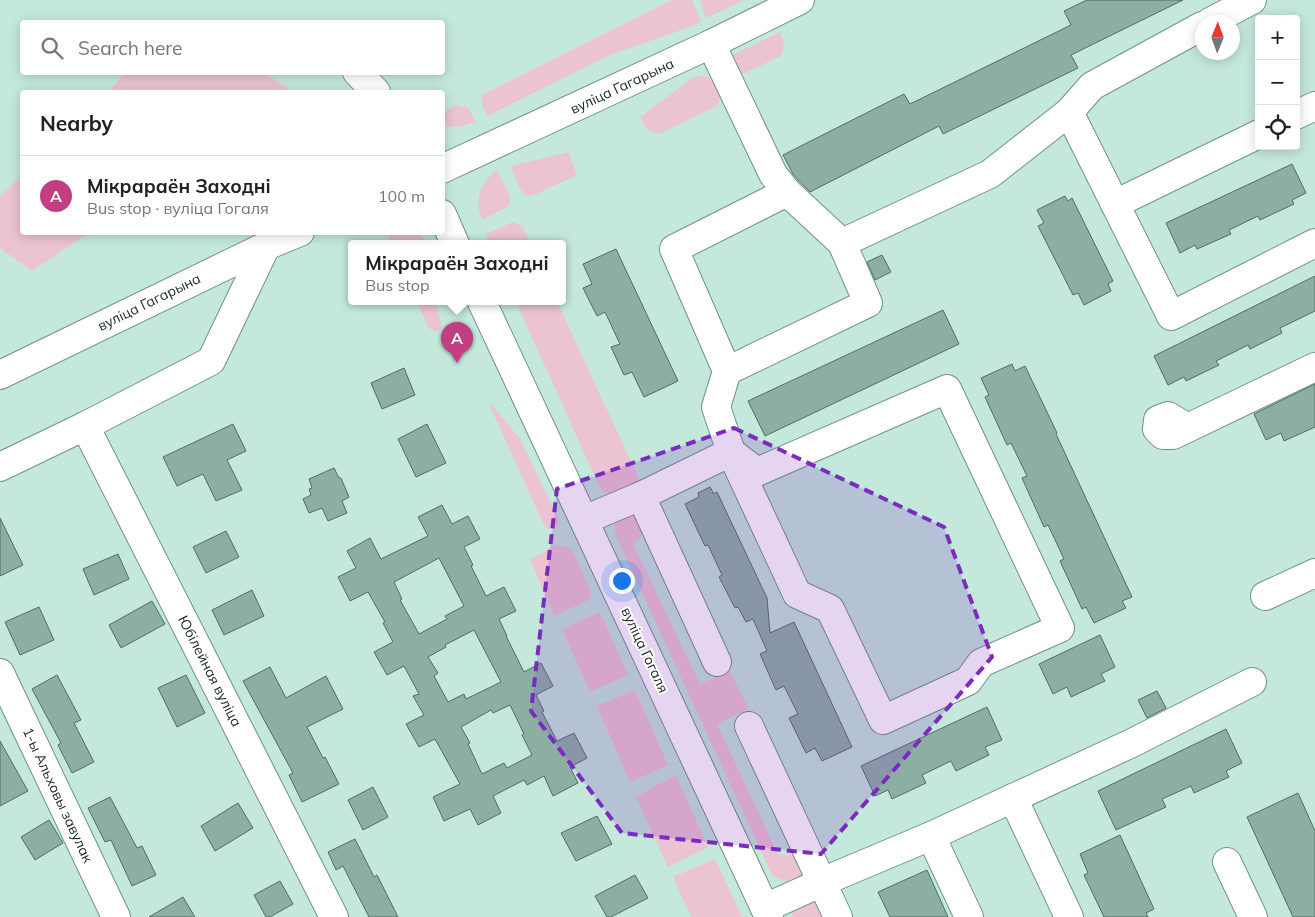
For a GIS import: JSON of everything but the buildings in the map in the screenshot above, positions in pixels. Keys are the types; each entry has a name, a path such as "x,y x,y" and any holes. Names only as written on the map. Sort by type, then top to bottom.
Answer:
{"street":[{"name":"вуліца Гагарына","path":"445,168 711,44 800,0"},
{"path":"1223,15 1252,0"},
{"path":"842,243 990,174 1069,112 1092,86 1195,30"},
{"path":"711,44 773,174 787,192 842,243 868,303 727,371"},
{"path":"360,75 374,90"},
{"path":"1300,113 1315,106"},
{"path":"1069,112 1171,316 1315,243"},
{"path":"1115,204 1255,136"},
{"path":"731,452 757,472 947,389 1060,628 981,662 968,681 883,720 830,609 797,594 731,452 716,407 727,371 674,249 787,192"},
{"path":"445,221 453,240"},
{"name":"вуліца Гагарына","path":"0,375 266,246 293,235"},
{"path":"0,467 85,426 211,361 266,246"},
{"name":"вуліца Гогаля","path":"483,305 767,913"},
{"path":"1188,428 1315,367"},
{"name":"Юбілейная вуліца","path":"85,426 334,917"},
{"path":"584,520 641,496 731,452"},
{"path":"641,496 717,662"},
{"path":"1265,596 1315,573"},
{"name":"1-ы Альховы завулак","path":"0,673 116,917"},
{"path":"767,913 822,882 931,836 1132,743 1252,682"},
{"path":"749,726 838,917"},
{"path":"1013,798 1068,917"},
{"path":"931,836 969,917"},
{"path":"1227,862 1253,917"}],"highlighted area":[{"path":"734,428 944,527 992,657 821,854 622,833 531,711 557,489"}],"shaded area":[{"path":"672,0 692,0 701,22 612,54 487,116 482,102 484,94"},
{"path":"700,0 744,0 706,18"},
{"path":"780,32 784,44 781,56 735,76 724,59"},
{"path":"123,75 267,75 291,90 110,90"},
{"path":"703,76 713,79 717,86 720,99 717,106 661,133 648,129 640,117 694,77"},
{"path":"456,105 468,108 476,122 467,125 445,126 445,111"},
{"path":"568,152 577,175 536,194 527,196 524,194 511,166"},
{"path":"497,170 508,193 509,206 482,220 479,205 480,192 486,180"},
{"path":"20,177 20,235 86,235 32,271 0,248 0,197"},
{"path":"513,222 522,226 529,240 488,240 486,234"},
{"path":"388,235 420,235 424,240 390,240"},
{"path":"418,305 436,305 441,330 435,332 428,327"},
{"path":"517,305 558,305 641,483 612,497 601,490"},
{"path":"489,404 492,405 520,439 559,520 558,525 554,529 549,529 544,525"},
{"path":"629,511 644,520 645,532 633,544 700,684 730,671 749,709 717,724 778,854 798,855 804,868 798,880 786,882 772,875 615,534 615,518"},
{"path":"555,545 572,549 591,595 589,600 554,616 530,560"},
{"path":"600,612 628,675 590,692 562,629"},
{"path":"635,690 668,765 630,782 597,706"},
{"path":"676,775 708,847 668,867 636,797"},
{"path":"715,859 742,917 691,917 673,877"},
{"path":"797,900 819,900 823,917 793,917 791,908"}],"place":[{"name":"Мікрараён Заходні","path":"457,363"}]}
